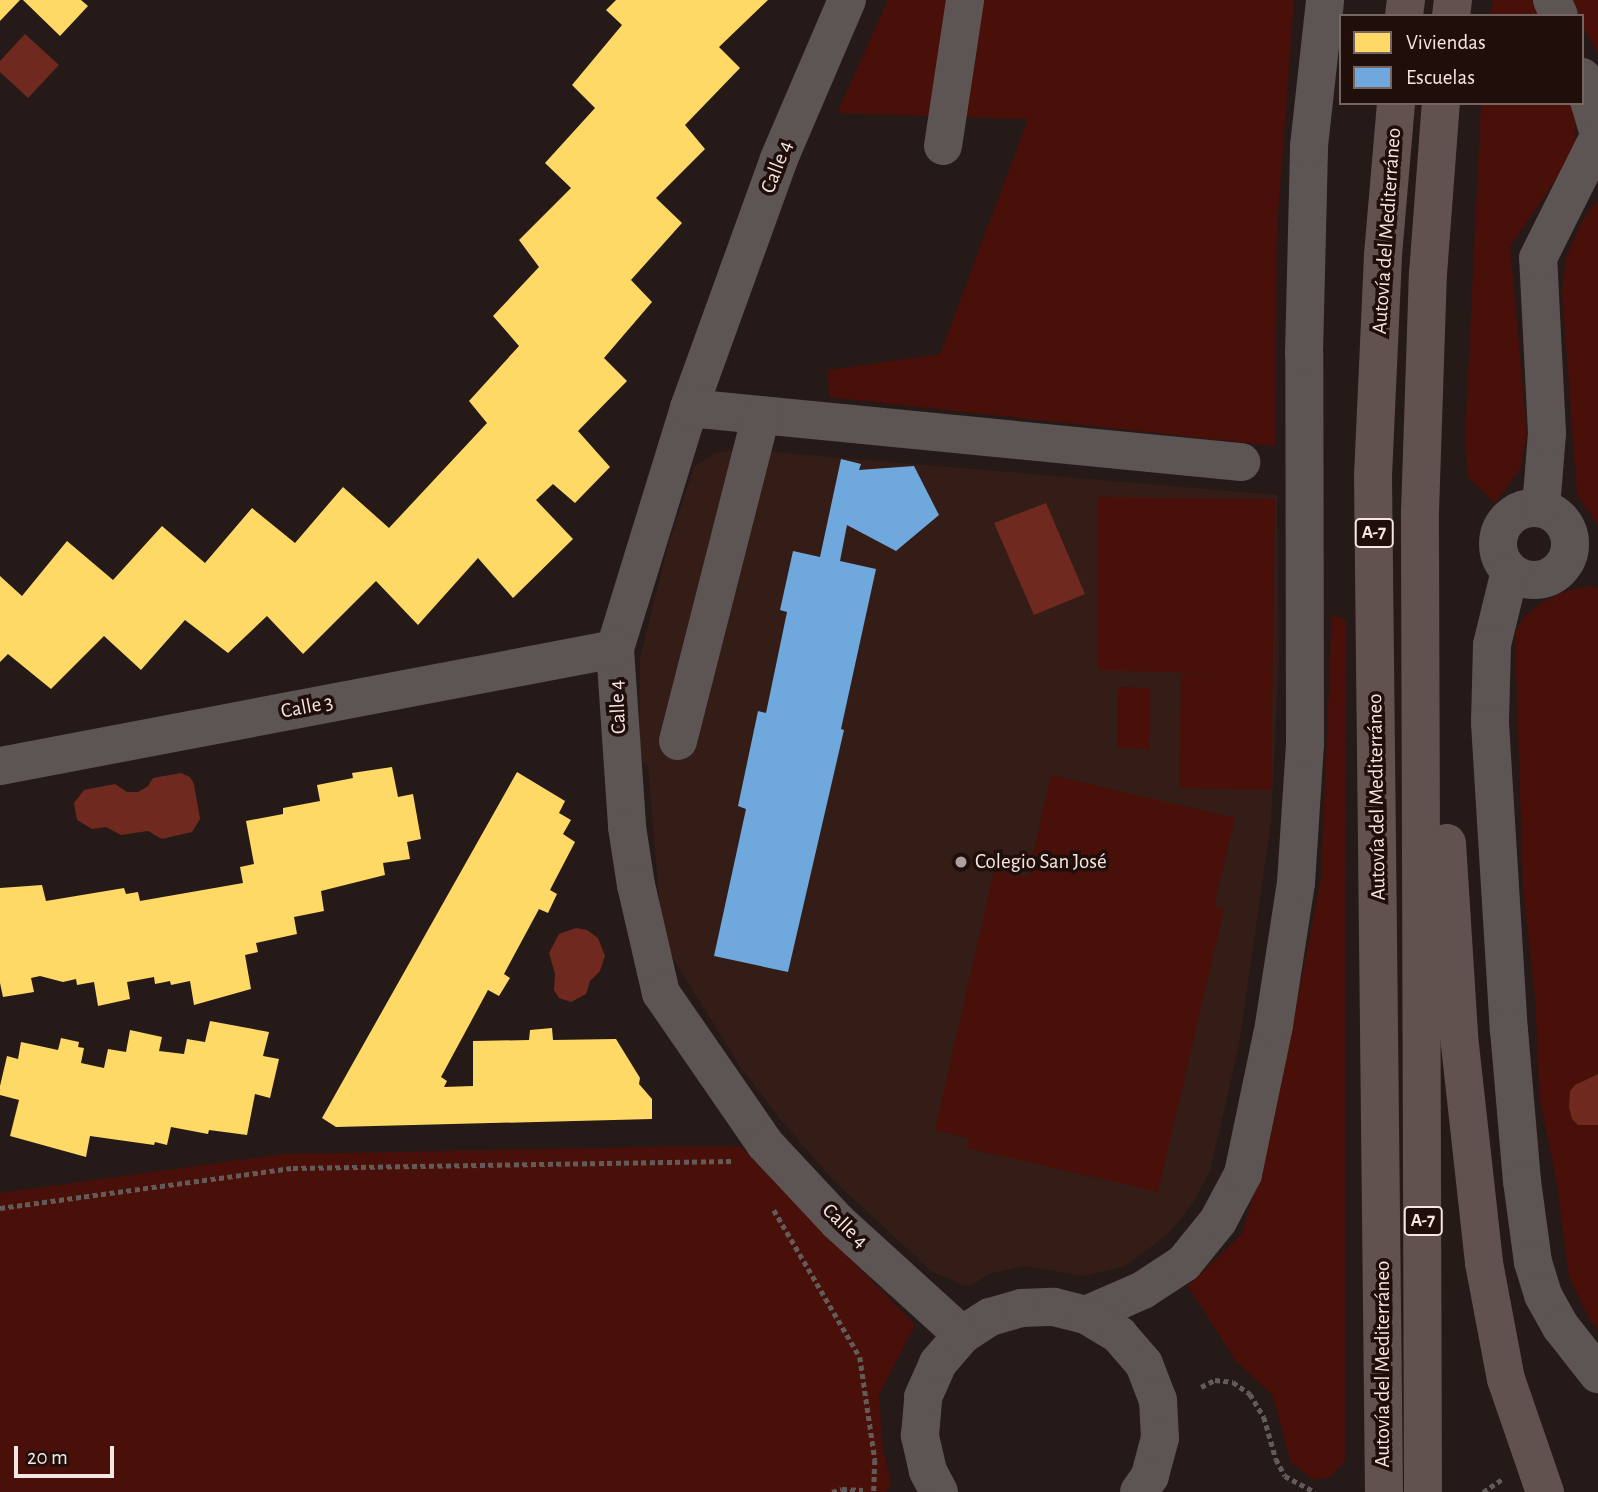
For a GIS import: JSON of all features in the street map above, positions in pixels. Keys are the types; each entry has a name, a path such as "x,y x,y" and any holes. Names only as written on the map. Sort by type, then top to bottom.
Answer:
{"highway":[{"name":"Autovía del Mediterráneo","path":"1384,1492 1373,476 1383,255 1396,105"},
{"name":"Autovía del Mediterráneo","path":"1423,1492 1420,512 1428,274 1441,105"},
{"path":"1428,274 1446,478 1447,845 1459,1036 1484,1264 1506,1379 1545,1492"}],"street":[{"name":"Calle 4","path":"847,0 779,159 689,408 615,649 627,827 636,885 661,993 765,1144 838,1222 962,1335"},
{"path":"943,146 965,0"},
{"path":"1086,1315 1143,1290 1184,1263 1218,1222 1243,1174 1274,1025 1296,883 1306,744 1304,355 1309,146 1325,0"},
{"path":"1584,84 1598,131"},
{"path":"1541,508 1547,433 1538,258 1598,138"},
{"path":"689,408 1241,462"},
{"path":"678,741 761,415"},
{"path":"1541,508 1552,512 1568,530 1583,557 1544,579 1532,580 1510,571 1498,551 1501,528 1518,511 1541,508"},
{"path":"1510,571 1492,645 1489,723 1508,1030 1522,1181 1533,1262 1543,1296 1561,1327 1598,1374"},
{"name":"Calle 3","path":"0,766 615,649"},
{"path":"929,1485 919,1434 923,1397 938,1363 962,1335 990,1317 1021,1308 1054,1307 1086,1315 1119,1335 1144,1364 1158,1400 1160,1438 1150,1487"}],"path":[{"path":"0,1208 293,1168 671,1160 734,1161 741,1168"},
{"path":"771,1205 860,1357 875,1460 874,1492"},
{"path":"1201,1387 1215,1380 1233,1382 1250,1394 1264,1417 1276,1459 1285,1476 1315,1492"},
{"path":"1483,1492 1510,1473"},
{"path":"832,1492 842,1489 863,1490"}],"shaded area":[{"path":"888,0 1294,0 1277,228 1275,446 829,397 828,370 940,354 1028,119 837,113"},
{"path":"1494,0 1532,0 1538,14 1490,14"},
{"path":"1568,0 1598,0 1598,53 1584,29 1584,14 1575,14"},
{"path":"25,34 59,65 28,98 0,72 0,61"},
{"path":"1481,105 1574,105 1576,151 1510,246 1527,435 1520,469 1495,503 1468,477 1465,439"},
{"path":"1596,201 1598,526 1577,494 1562,292 1566,258 1582,221"},
{"name":"Colegio San José","path":"740,449 1277,495 1279,658 1271,822 1239,1045 1210,1171 1194,1202 1169,1233 1126,1266 1084,1276 1025,1266 989,1274 972,1285 964,1286 931,1271 832,1179 782,1121 741,1068 671,955 660,910 648,765 639,761 640,658 669,542 694,467 715,453"},
{"path":"1097,497 1275,499 1271,790 1179,788 1181,674 1223,674 1098,670"},
{"path":"1046,503 1085,594 1034,615 994,523"},
{"path":"1589,586 1598,588 1598,1330 1591,1322 1569,1277 1556,1178 1540,1100 1535,998 1523,887 1515,633 1524,617 1539,605 1563,592"},
{"path":"1332,615 1346,620 1345,1461 1330,1477 1314,1480 1291,1463 1273,1396 1235,1360 1188,1286 1242,1234 1272,1131 1321,878"},
{"path":"1118,687 1150,688 1149,749 1117,748"},
{"path":"181,773 190,777 194,784 200,819 192,832 162,839 148,831 121,835 106,827 92,829 77,820 74,803 84,790 115,784 127,792 138,792 148,786 153,778"},
{"path":"1051,775 1235,818 1214,906 1224,909 1158,1192 967,1148 969,1138 935,1130 994,871 1028,877"},
{"path":"576,928 587,930 598,938 605,956 600,971 590,981 586,994 571,1002 559,998 554,990 555,974 549,953 559,934"},
{"path":"1598,1074 1598,1125 1578,1125 1572,1119 1569,1107 1570,1091 1575,1085"},
{"path":"741,1147 915,1325 879,1395 883,1451 891,1481 887,1492 0,1492 0,1193 284,1154"}],"building: Viviendas":[{"path":"0,0 20,0 0,21"},
{"path":"23,0 81,0 88,6 60,36"},
{"path":"616,0 768,0 719,47 740,68 685,125 705,149 656,198 682,223 631,280 652,302 604,358 627,381 578,431 610,467 575,503 553,484 536,500 573,539 513,598 478,558 418,625 376,581 303,654 267,616 228,653 185,620 141,670 104,636 51,689 8,654 0,662 0,576 22,596 67,541 113,580 162,526 205,563 252,508 295,543 343,487 389,528 487,423 469,401 519,346 493,316 539,267 519,240 571,188 545,163 595,108 572,85 622,25 606,10"},
{"path":"392,767 398,797 413,794 421,839 407,842 410,859 383,863 385,875 321,891 324,911 294,917 297,934 256,943 258,952 245,955 251,989 194,1005 190,981 171,985 170,981 155,984 154,977 127,982 130,999 98,1006 94,982 77,985 76,979 63,982 40,976 31,978 34,992 3,997 0,983 0,888 42,885 46,901 124,888 126,894 138,892 140,901 243,883 240,867 254,864 246,821 283,814 283,808 320,801 317,785 353,778 352,773"},
{"path":"517,772 565,801 559,813 571,820 563,834 575,842 550,890 557,894 548,913 539,909 504,974 510,978 499,996 488,990 441,1077 447,1081 444,1087 473,1086 473,1041 529,1040 530,1030 552,1028 553,1040 616,1039 640,1078 639,1084 652,1099 652,1119 336,1127 322,1118"},
{"path":"210,1021 269,1032 263,1056 279,1059 270,1098 255,1094 247,1135 209,1130 208,1134 171,1127 167,1145 90,1136 86,1157 10,1136 19,1100 0,1095 0,1086 7,1056 18,1059 21,1042 58,1050 61,1038 79,1042 78,1047 84,1048 81,1063 104,1068 108,1049 126,1052 130,1030 162,1037 159,1051 184,1054 187,1039 205,1042"}],"building: Escuelas":[{"path":"841,459 861,464 859,470 914,466 939,515 896,551 847,525 840,561 876,569 841,729 844,730 788,972 714,956 746,809 738,806 758,711 766,713 787,612 780,610 793,551 820,557"}],"place":[{"name":"Colegio San José","path":"961,862"}]}
